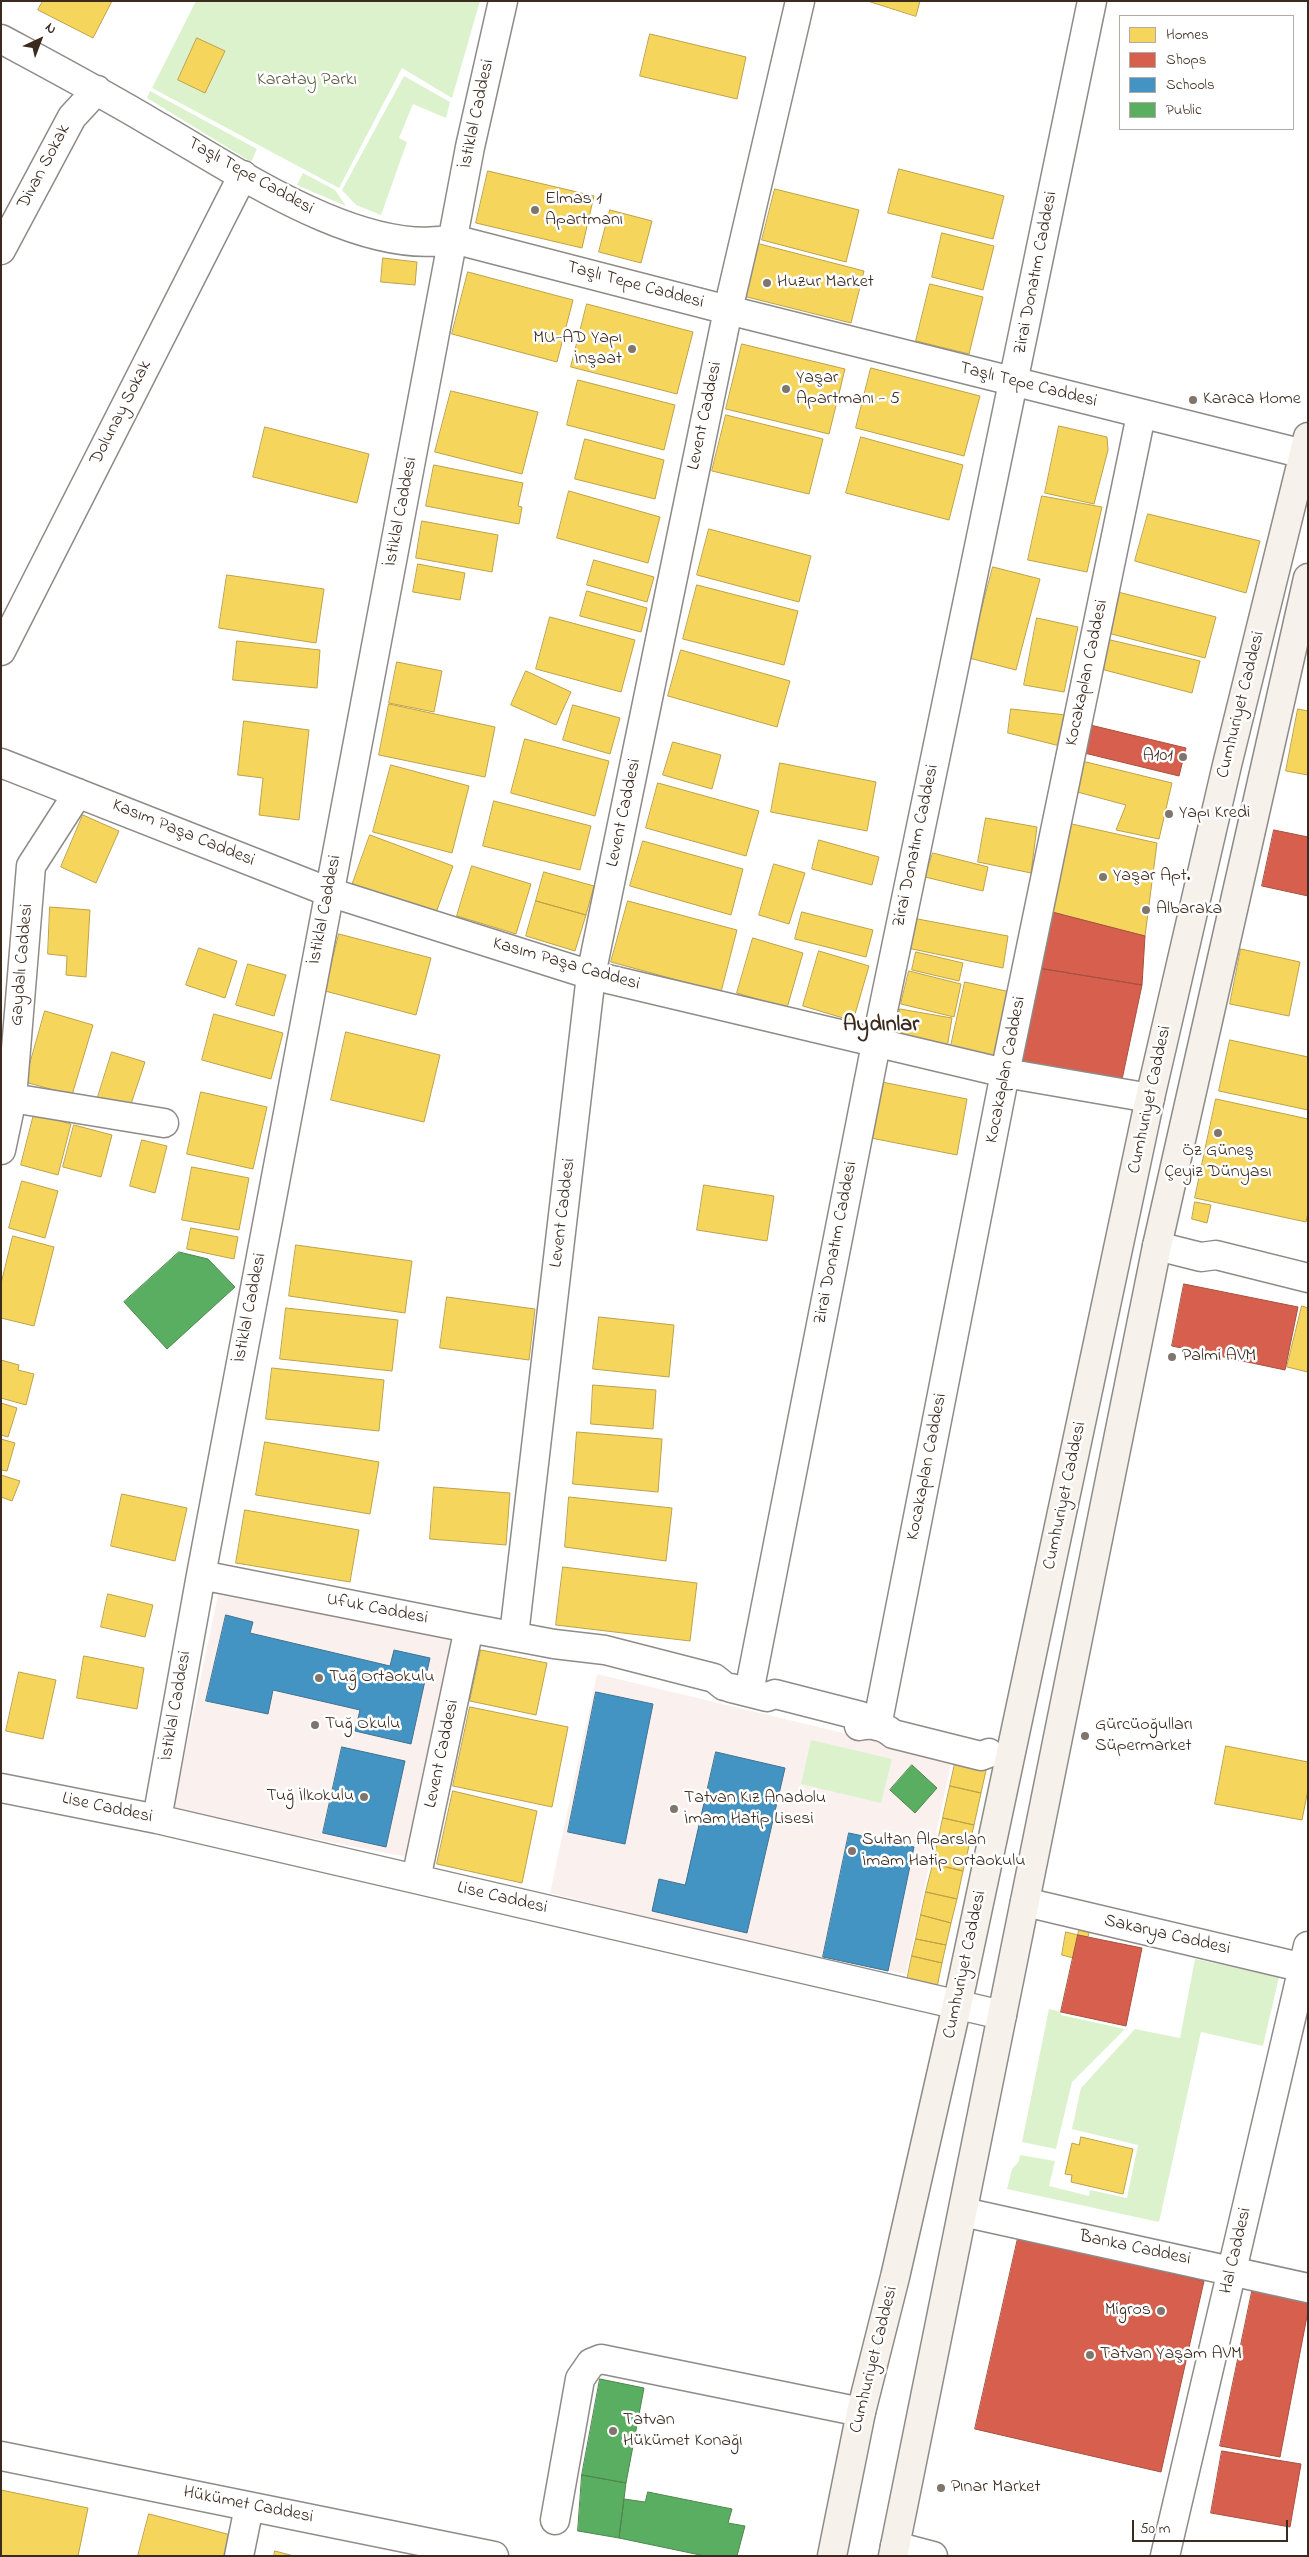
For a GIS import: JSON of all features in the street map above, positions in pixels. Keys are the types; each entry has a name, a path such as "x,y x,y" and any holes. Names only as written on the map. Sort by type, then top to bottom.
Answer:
{"highway":[{"name":"Cumhuriyet Caddesi","path":"832,2556 861,2412 895,2277 957,2006 1000,1756 1227,765 1306,446"},
{"name":"Cumhuriyet Caddesi","path":"894,2551 1157,1246 1308,578"}],"street":[{"name":"İstiklal Caddesi","path":"157,1820 201,1575 470,147 503,1"},
{"name":"Levent Caddesi","path":"514,1635 591,975 728,310 800,1"},
{"name":"Zirai Donatım Caddesi","path":"747,1692 876,1044 1015,382 1092,1"},
{"name":"Taşlı Tepe Caddesi","path":"1,39 96,90 243,175 320,215 355,228 425,242 454,238 1141,415 1306,446"},
{"name":"Divan Sokak","path":"1,250 72,117 96,90"},
{"name":"Dolunay Sokak","path":"1,651 243,175"},
{"name":"Kocakaplan Caddesi","path":"878,1726 1006,1073 1141,415"},
{"name":"Kasım Paşa Caddesi","path":"1,763 329,892 591,975 876,1044 1006,1073 1150,1098"},
{"name":"Gaydalı Caddesi","path":"1,1150 31,866 78,793"},
{"path":"7,1096 164,1123"},
{"path":"1157,1246 1201,1257 1216,1255 1308,1278"},
{"path":"1201,1257 1212,1266 1308,1290"},
{"name":"Ufuk Caddesi","path":"201,1575 554,1644 605,1650 714,1678 747,1692 775,1694 861,1716 893,1734 981,1756 1000,1756"},
{"name":"Levent Caddesi","path":"416,1879 469,1628"},
{"name":"Lise Caddesi","path":"1,1788 157,1820 1002,2015"},
{"name":"Sakarya Caddesi","path":"1026,1902 1306,1961"},
{"name":"Hal Caddesi","path":"1165,2556 1306,1961"},
{"name":"Banka Caddesi","path":"963,2212 1308,2288"},
{"path":"555,2520 580,2379 585,2369 600,2359 861,2412"},
{"name":"Hükümet Caddesi","path":"1,2456 494,2556"},
{"path":"239,2556 249,2507"},
{"path":"894,2551 934,2556"}],"shaded area":[{"name":"Tuğ Okulu","path":"218,1595 456,1638 412,1858 173,1811"},
{"path":"597,1674 952,1759 906,1974 750,1943 550,1893"}],"green space":[{"name":"Karatay Parkı","path":"196,1 480,1 452,98 402,68 339,188 152,88"},
{"path":"404,76 450,102 446,118 413,104 399,138 407,142 381,215 356,205 342,190"},
{"path":"150,91 257,149 251,162 147,98"},
{"path":"303,173 335,190 346,206 297,185"},
{"path":"811,1740 892,1759 881,1803 801,1784"},
{"path":"1195,1959 1279,1977 1263,2046 1201,2032 1159,2222 1007,2189 1012,2169 1019,2161 1020,2155 1055,2161 1049,2186 1089,2196 1090,2190 1127,2198 1138,2145 1072,2129 1081,2088 1135,2029 1180,2038"},
{"path":"1049,2009 1061,2012 1061,2015 1125,2029 1072,2082 1056,2149 1022,2142"}],"building: Homes":[{"path":"43,1 112,1 93,38 38,10"},
{"path":"868,1 920,1 916,16"},
{"path":"650,34 746,57 737,99 640,76"},
{"path":"197,38 225,51 205,93 178,80"},
{"path":"899,169 1004,196 993,239 888,213"},
{"name":"Elmas 1 Apartmanı","path":"488,171 594,196 582,248 476,223"},
{"path":"775,189 859,210 846,262 762,240"},
{"path":"610,210 652,221 641,263 599,252"},
{"path":"942,233 994,246 983,290 932,277"},
{"path":"756,243 864,271 851,323 743,296"},
{"path":"383,258 417,262 415,285 381,282"},
{"name":"MU-AD Yapı İnşaat","path":"468,272 573,300 557,362 452,334"},
{"path":"930,284 983,297 969,354 916,341"},
{"name":"MU-AD Yapı İnşaat","path":"587,304 693,332 677,394 571,367"},
{"name":"Yaşar Apartmanı - 5","path":"742,344 845,369 829,434 726,409"},
{"path":"871,368 980,396 964,456 856,428"},
{"path":"578,380 675,405 664,450 567,425"},
{"path":"451,391 538,412 522,474 435,452"},
{"path":"726,415 823,439 809,494 712,471"},
{"path":"1059,426 1107,437 1108,450 1094,504 1045,493"},
{"path":"265,427 369,454 357,503 253,477"},
{"path":"861,437 963,465 949,520 846,493"},
{"path":"585,439 664,460 655,499 575,479"},
{"path":"434,465 523,483 518,506 522,507 519,524 426,506"},
{"path":"569,491 660,517 648,563 557,538"},
{"path":"1042,496 1102,507 1087,572 1028,560"},
{"path":"1148,514 1260,541 1246,593 1135,561"},
{"path":"422,521 498,535 492,572 416,558"},
{"path":"709,529 811,556 799,602 697,575"},
{"path":"594,560 654,577 647,602 587,585"},
{"path":"418,564 465,573 460,600 413,592"},
{"path":"993,567 1040,579 1016,670 969,658"},
{"path":"227,575 324,589 316,643 219,628"},
{"path":"697,585 798,611 784,665 683,639"},
{"path":"587,591 647,608 641,632 580,616"},
{"path":"1114,591 1216,617 1205,658 1104,632"},
{"path":"550,617 635,640 621,692 536,669"},
{"path":"1037,618 1078,627 1064,692 1024,685"},
{"path":"1102,638 1200,661 1192,693 1097,668"},
{"path":"237,641 320,650 317,688 233,680"},
{"path":"681,650 790,681 777,727 668,696"},
{"path":"397,662 442,671 434,712 389,703"},
{"path":"526,671 571,692 556,725 511,705"},
{"path":"389,704 495,727 485,777 379,755"},
{"path":"573,705 620,718 610,754 563,740"},
{"path":"1011,709 1066,715 1060,746 1008,733"},
{"path":"1298,709 1308,711 1308,775 1286,771"},
{"path":"244,721 309,730 299,820 259,815 263,778 238,775"},
{"path":"525,739 609,761 595,816 511,793"},
{"path":"673,742 721,755 712,789 663,775"},
{"path":"1074,759 1172,783 1159,839 1116,830 1126,805 1066,789"},
{"path":"780,763 876,782 867,831 771,812"},
{"path":"391,765 469,786 452,853 373,832"},
{"path":"658,783 759,811 746,856 646,828"},
{"path":"494,801 591,826 580,870 483,846"},
{"path":"83,815 119,831 96,883 61,867"},
{"path":"986,818 1037,827 1031,873 978,862"},
{"name":"Yaşar Apt.","path":"1063,822 1157,843 1145,936 1048,911"},
{"path":"370,835 453,866 433,921 350,891"},
{"path":"819,840 879,857 872,885 812,869"},
{"path":"643,841 743,869 731,915 630,886"},
{"path":"933,853 988,867 983,891 925,877"},
{"path":"774,864 805,873 789,924 759,915"},
{"path":"472,866 531,884 516,934 457,916"},
{"path":"544,872 594,886 586,915 536,901"},
{"path":"536,901 586,915 575,951 526,936"},
{"path":"628,901 737,930 721,992 611,962"},
{"path":"50,907 90,910 86,977 66,975 67,956 48,954"},
{"path":"802,912 873,930 866,957 795,939"},
{"path":"907,917 1008,936 1003,968 898,946"},
{"path":"339,934 431,958 416,1015 325,991"},
{"path":"753,938 803,953 787,1008 737,993"},
{"path":"199,948 237,961 225,998 186,985"},
{"path":"1241,949 1300,962 1289,1016 1230,1004"},
{"path":"819,951 869,966 853,1021 803,1006"},
{"path":"916,952 963,963 959,981 912,970"},
{"path":"248,964 286,975 274,1016 236,1005"},
{"path":"909,971 961,984 954,1017 901,1004"},
{"path":"965,982 1015,993 999,1066 949,1055"},
{"path":"900,1009 952,1018 947,1048 895,1040"},
{"path":"45,1011 93,1025 72,1095 25,1082"},
{"path":"214,1014 283,1033 271,1079 202,1060"},
{"path":"346,1032 440,1055 424,1122 331,1100"},
{"path":"1230,1040 1308,1057 1308,1110 1219,1091"},
{"path":"112,1052 145,1062 129,1110 97,1100"},
{"path":"882,1082 967,1099 957,1155 871,1138"},
{"path":"201,1092 267,1107 253,1169 187,1154"},
{"path":"1216,1099 1308,1119 1308,1212 1306,1222 1195,1198"},
{"path":"34,1114 71,1124 58,1175 21,1165"},
{"path":"74,1125 112,1135 101,1177 63,1167"},
{"path":"142,1140 167,1146 155,1193 130,1186"},
{"path":"192,1167 249,1178 239,1230 182,1220"},
{"path":"22,1181 58,1191 45,1238 9,1228"},
{"path":"704,1185 774,1196 767,1241 697,1230"},
{"path":"1195,1202 1211,1205 1207,1223 1192,1219"},
{"path":"191,1228 238,1237 234,1259 187,1249"},
{"path":"13,1236 54,1247 34,1326 1,1318 1,1284"},
{"path":"296,1245 412,1261 405,1313 289,1296"},
{"path":"447,1297 535,1309 529,1360 440,1348"},
{"path":"1302,1306 1308,1308 1308,1372 1287,1367"},
{"path":"286,1308 398,1320 392,1371 280,1359"},
{"path":"599,1317 674,1325 669,1377 593,1369"},
{"path":"1,1360 19,1365 18,1370 34,1374 26,1405 1,1398"},
{"path":"272,1368 384,1380 379,1431 266,1419"},
{"path":"593,1385 656,1390 653,1429 591,1424"},
{"path":"1,1403 17,1408 8,1437 1,1435"},
{"path":"577,1432 662,1439 658,1492 573,1484"},
{"path":"1,1439 15,1443 7,1471 1,1470"},
{"path":"265,1442 379,1462 370,1514 256,1495"},
{"path":"1,1475 20,1481 12,1501 1,1497"},
{"path":"434,1487 510,1493 506,1545 430,1539"},
{"path":"122,1494 187,1508 175,1561 111,1546"},
{"path":"569,1497 672,1508 666,1561 565,1547"},
{"path":"245,1510 359,1530 350,1582 236,1563"},
{"path":"563,1567 697,1583 690,1641 556,1625"},
{"path":"108,1594 153,1605 145,1637 101,1627"},
{"path":"481,1650 547,1663 536,1715 470,1701"},
{"path":"84,1656 144,1668 137,1709 77,1698"},
{"path":"19,1672 56,1680 43,1739 6,1731"},
{"path":"470,1707 568,1727 552,1807 453,1786"},
{"path":"1226,1746 1308,1762 1308,1790 1302,1820 1215,1804"},
{"path":"956,1759 987,1766 981,1793 950,1786"},
{"path":"950,1786 981,1793 974,1825 943,1818"},
{"path":"453,1791 537,1811 522,1883 437,1864"},
{"path":"943,1818 974,1825 963,1871 933,1864"},
{"path":"933,1864 963,1871 957,1899 926,1892"},
{"path":"926,1892 957,1899 951,1923 921,1915"},
{"path":"921,1915 951,1923 946,1945 916,1939"},
{"path":"1080,1926 1090,1929 1088,1937 1078,1935"},
{"path":"1066,1932 1078,1935 1073,1958 1062,1955"},
{"path":"916,1939 946,1945 942,1963 912,1956"},
{"path":"912,1956 942,1963 936,1992 906,1985"},
{"path":"1081,2137 1133,2149 1123,2194 1071,2182 1072,2175 1065,2174 1072,2143 1079,2145"},
{"path":"1,2490 88,2508 78,2556 1,2556"},
{"path":"149,2514 231,2535 226,2556 138,2556"},
{"path":"275,2551 294,2556 274,2556"}],"building: Shops":[{"path":"1082,723 1186,748 1179,776 1076,751"},
{"path":"1274,830 1308,837 1308,896 1262,886"},
{"path":"1048,911 1145,936 1142,985 1038,968"},
{"path":"1038,968 1142,985 1120,1089 1015,1071"},
{"path":"1184,1284 1298,1307 1285,1370 1172,1346"},
{"path":"1078,1935 1142,1948 1126,2026 1061,2012"},
{"name":"Tatvan Yaşam AVM","path":"1018,2238 1204,2281 1161,2472 975,2429"},
{"path":"1253,2287 1308,2301 1308,2311 1280,2457 1220,2446"},
{"path":"1222,2451 1301,2464 1290,2527 1211,2513"}],"building: Schools":[{"name":"Tuğ Ortaokulu","path":"226,1615 253,1622 250,1633 390,1666 394,1650 430,1658 411,1744 355,1731 360,1710 273,1690 268,1714 206,1701"},
{"path":"596,1692 653,1704 625,1844 568,1832"},
{"name":"Tuğ İlkokulu","path":"342,1747 405,1761 386,1847 323,1833"},
{"name":"Tatvan Kız Anadolu İmam Hatip Lisesi","path":"716,1752 785,1768 747,1933 652,1911 659,1879 685,1885"},
{"name":"Sultan Alparslan İmam Hatip Ortaokulu","path":"849,1833 914,1847 888,1971 823,1957"}],"building: Public":[{"path":"179,1252 208,1259 235,1287 167,1349 124,1302"},
{"path":"912,1765 937,1788 915,1813 890,1790"},
{"name":"Tatvan Hükümet Konağı","path":"600,2379 644,2388 626,2483 582,2475"},
{"path":"582,2475 626,2483 619,2538 578,2531"},
{"path":"648,2492 732,2509 728,2523 745,2526 737,2556 705,2556 619,2538 624,2499 645,2502"}],"place":[{"name":"Elmas 1 Apartmanı","path":"535,210"},
{"name":"Huzur Market","path":"767,283"},
{"name":"MU-AD Yapı İnşaat","path":"632,349"},
{"name":"Yaşar Apartmanı - 5","path":"786,389"},
{"name":"Karaca Home","path":"1193,400"},
{"name":"A101","path":"1183,757"},
{"name":"Yapı Kredi","path":"1169,814"},
{"name":"Yaşar Apt.","path":"1103,877"},
{"name":"Albaraka","path":"1146,910"},
{"name":"Öz Güneş Çeyiz Dünyası","path":"1218,1133"},
{"name":"Palmi AVM","path":"1172,1357"},
{"name":"Tuğ Ortaokulu","path":"319,1678"},
{"name":"Tuğ Okulu","path":"315,1725"},
{"name":"Gürcüoğulları Süpermarket","path":"1085,1736"},
{"name":"Tuğ İlkokulu","path":"364,1797"},
{"name":"Tatvan Kız Anadolu İmam Hatip Lisesi","path":"674,1809"},
{"name":"Sultan Alparslan İmam Hatip Ortaokulu","path":"852,1851"},
{"name":"Migros","path":"1161,2311"},
{"name":"Tatvan Yaşam AVM","path":"1090,2355"},
{"name":"Tatvan Hükümet Konağı","path":"613,2431"},
{"name":"Pınar Market","path":"941,2488"}],"district":[{"name":"Aydınlar","path":"881,1026"}]}
